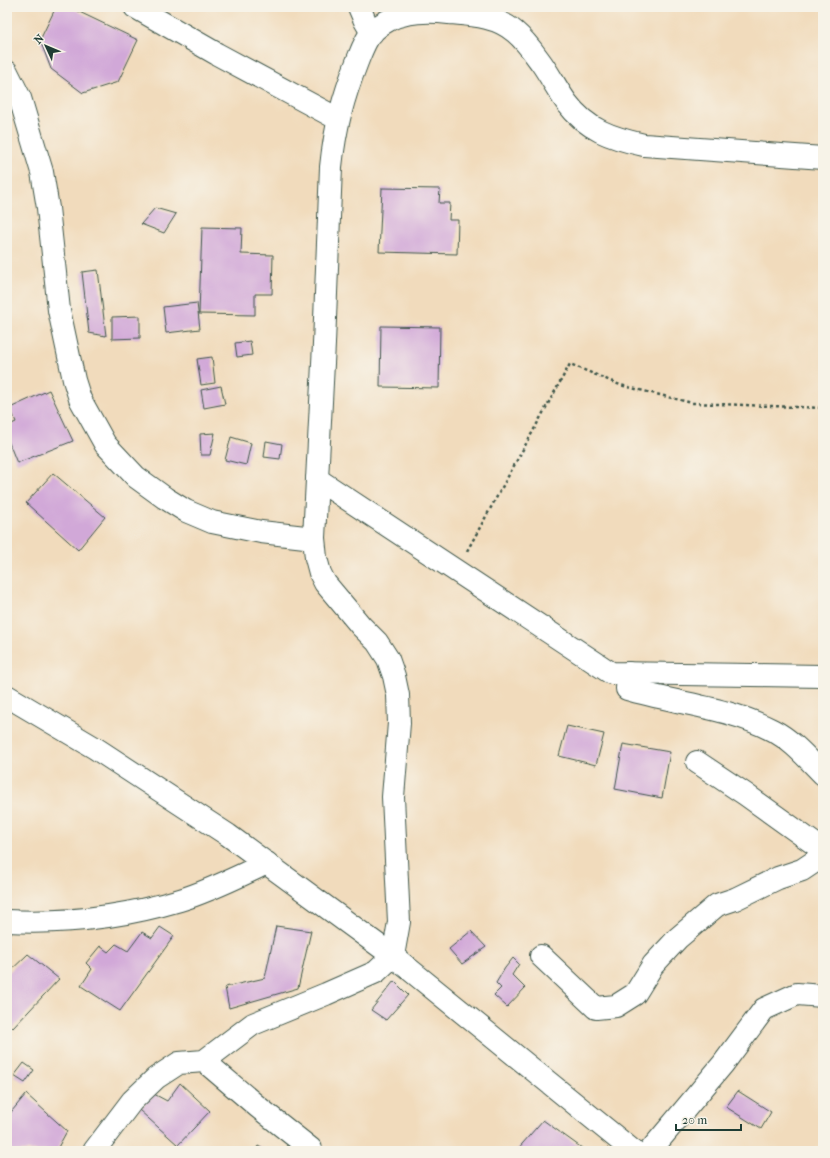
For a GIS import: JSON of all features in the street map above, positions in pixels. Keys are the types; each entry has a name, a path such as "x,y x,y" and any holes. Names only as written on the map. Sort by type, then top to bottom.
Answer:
{"street":[{"path":"135,7 217,54 338,119"},
{"path":"359,7 372,32"},
{"path":"94,1151 132,1101 156,1078 179,1063 204,1061 253,1024 365,978 376,972 393,956 399,922 393,797 399,723 398,695 394,676 388,659 377,642 348,611 325,583 320,573 316,558 314,538 318,479 331,167 338,119 348,86 362,48 372,32 388,20 397,16 416,14 444,13 485,18 500,22 516,32 530,48 574,112 595,129 607,135 620,140 644,145 823,158"},
{"path":"7,72 20,98 42,172 48,208 59,310 74,380 80,399 104,444 136,477 186,511 212,522 261,532 314,538"},
{"path":"318,479 611,673 823,676"},
{"path":"628,673 627,689 726,712 772,730 794,745 823,774"},
{"path":"7,696 95,748 228,835 267,863 393,956 633,1151"},
{"path":"697,762 745,794 823,850"},
{"path":"541,956 596,1008 616,1006 635,994 653,965 678,938 717,905 735,899 778,878 802,870 823,856"},
{"path":"7,921 41,922 79,920 140,910 181,900 267,863"},
{"path":"650,1151 723,1064 764,1009 797,994 823,996"},
{"path":"204,1061 258,1107 311,1149 310,1151"}],"path":[{"path":"456,571 570,364 620,385 692,403 823,408"}],"building":[{"path":"56,7 69,7 138,40 118,82 83,93 51,69 40,40"},
{"path":"382,188 440,189 439,203 450,203 449,220 458,220 457,254 379,252"},
{"path":"155,208 176,214 164,233 141,224"},
{"path":"202,227 242,228 241,254 273,255 272,294 255,294 255,315 199,314"},
{"path":"98,270 106,336 89,333 82,272"},
{"path":"197,303 200,329 166,333 163,307"},
{"path":"140,316 140,338 112,339 112,317"},
{"path":"381,326 440,327 439,388 380,387"},
{"path":"250,341 252,355 237,357 235,343"},
{"path":"212,357 215,383 201,385 197,359"},
{"path":"221,386 225,404 204,408 201,390"},
{"path":"49,390 73,441 17,463 7,438 7,426 16,422 10,408"},
{"path":"215,433 210,455 201,455 200,434"},
{"path":"231,437 251,443 246,465 225,460"},
{"path":"266,441 282,444 280,459 264,457"},
{"path":"53,473 105,517 78,550 26,503"},
{"path":"567,726 604,734 596,765 559,756"},
{"path":"623,744 670,752 662,798 615,789"},
{"path":"276,926 311,931 298,988 229,1008 225,987 265,978"},
{"path":"160,927 174,936 120,1011 81,986 92,969 86,963 100,946 108,952 116,944 128,951 142,932 152,938"},
{"path":"471,931 486,947 462,964 449,949"},
{"path":"28,954 59,979 13,1028 7,1022 7,974"},
{"path":"513,958 519,964 512,975 525,988 507,1007 494,995 501,988 496,983"},
{"path":"394,981 408,995 386,1020 371,1010"},
{"path":"24,1063 34,1070 25,1083 14,1076"},
{"path":"180,1083 210,1111 178,1145 139,1110 154,1094 167,1101"},
{"path":"738,1091 771,1112 761,1129 726,1107"},
{"path":"26,1094 67,1131 56,1151 15,1151 7,1148 7,1117"},
{"path":"543,1120 586,1151 516,1151"},
{"path":"258,1146 267,1151 255,1151"}]}
